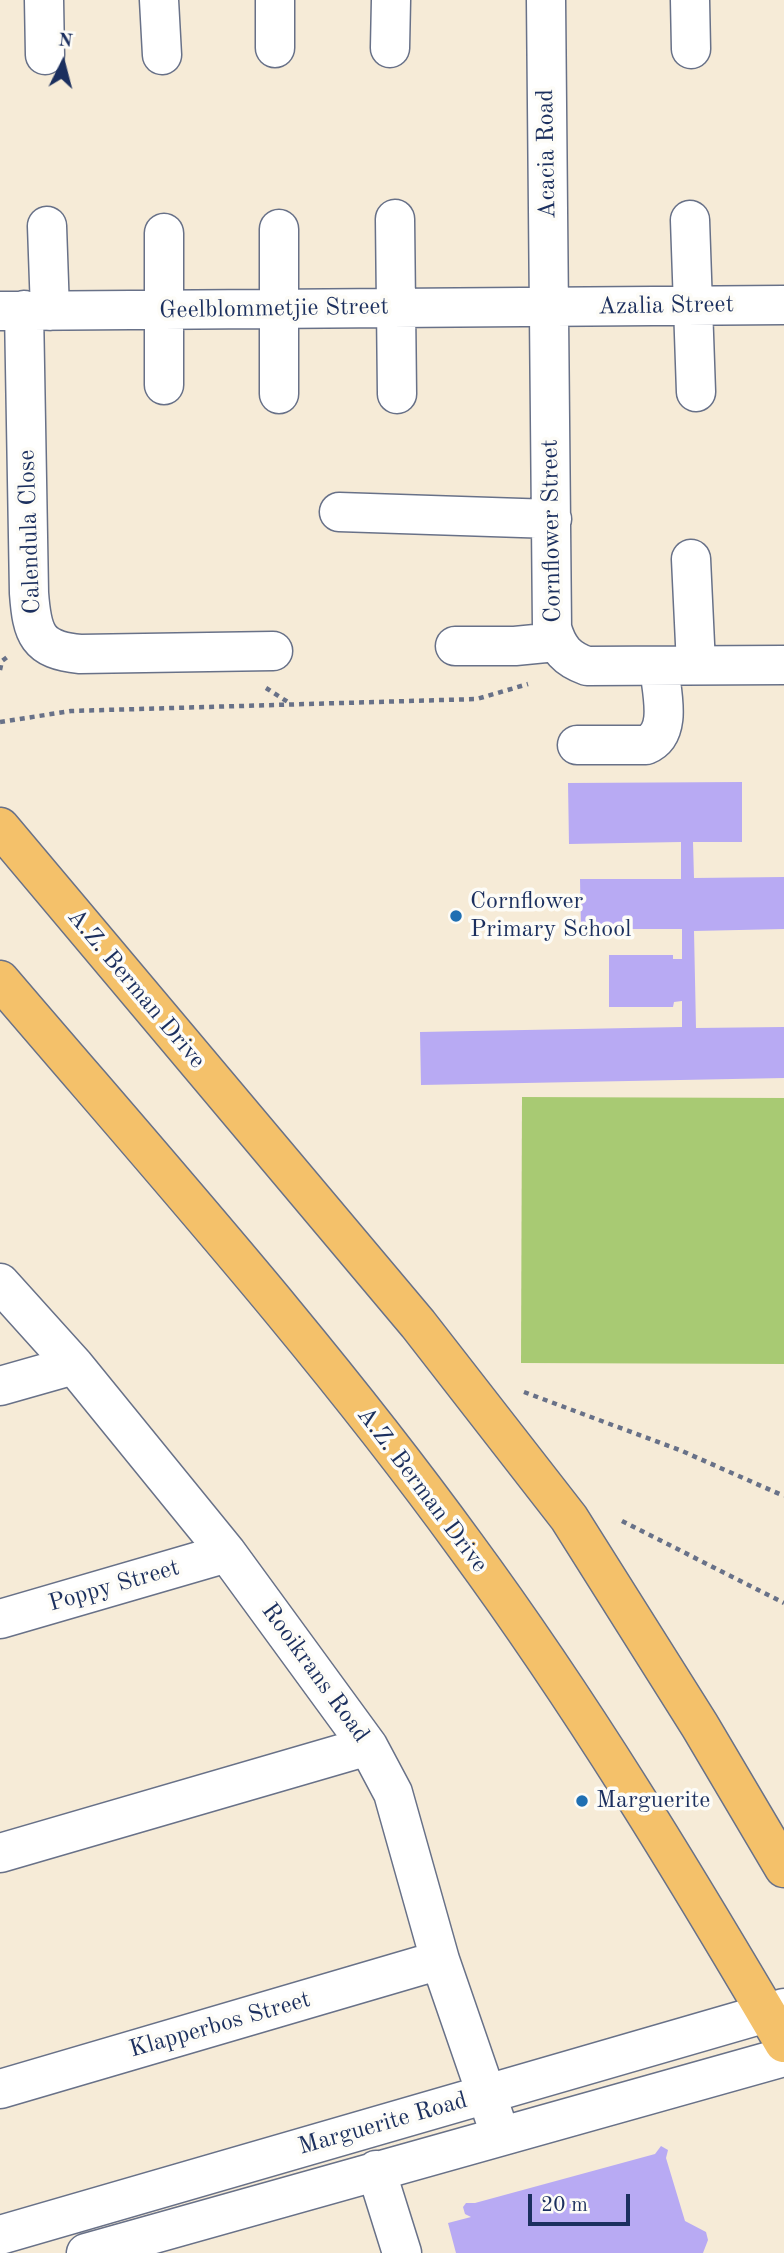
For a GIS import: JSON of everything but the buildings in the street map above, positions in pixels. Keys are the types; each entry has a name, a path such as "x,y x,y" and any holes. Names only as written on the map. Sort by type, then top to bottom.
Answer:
{"main road":[{"name":"A.Z. Berman Drive","path":"0,827 418,1324 562,1508 659,1660 784,1868"},
{"name":"A.Z. Berman Drive","path":"0,980 304,1338 464,1543 616,1764 778,2021"}],"street":[{"path":"44,0 45,55"},
{"path":"159,0 162,55"},
{"path":"275,0 275,48"},
{"path":"390,48 391,0"},
{"name":"Acacia Road","path":"546,0 549,308"},
{"path":"690,0 691,49"},
{"path":"395,219 397,394"},
{"path":"690,220 696,392"},
{"name":"Calendula Close","path":"47,226 25,311 29,593 31,620 36,636 54,652 80,654 273,652"},
{"path":"279,229 279,394"},
{"path":"164,233 164,385"},
{"name":"Azalia Street","path":"549,308 784,304"},
{"name":"Geelblommetjie Street","path":"25,311 549,308"},
{"name":"Cornflower Street","path":"549,308 552,628 559,647 587,666 784,665"},
{"path":"339,512 552,519"},
{"path":"577,745 646,745 654,742 663,728 677,666 691,558"},
{"path":"455,646 559,647"},
{"name":"Rooikrans Road","path":"0,1283 74,1366 227,1553 368,1746 393,1793 440,1961 500,2134"},
{"path":"0,1386 74,1366"},
{"name":"Poppy Street","path":"0,1619 227,1553"},
{"path":"0,1853 368,1746"},
{"name":"Klapperbos Street","path":"0,2089 440,1961"},
{"name":"Marguerite Road","path":"0,2235 484,2094 631,2054 778,2021"},
{"name":"Marguerite Road","path":"86,2253 500,2134 784,2057"},
{"path":"376,2170 401,2253"}],"path":[{"path":"0,722 71,711 477,699 530,683 559,647"},
{"path":"524,1392 682,1451 784,1496"},
{"path":"622,1521 784,1604"}],"green space":[{"path":"522,1097 784,1098 784,1364 521,1363"}],"place":[{"name":"Cornflower Primary School","path":"456,916"},
{"name":"Marguerite","path":"582,1801"}]}
